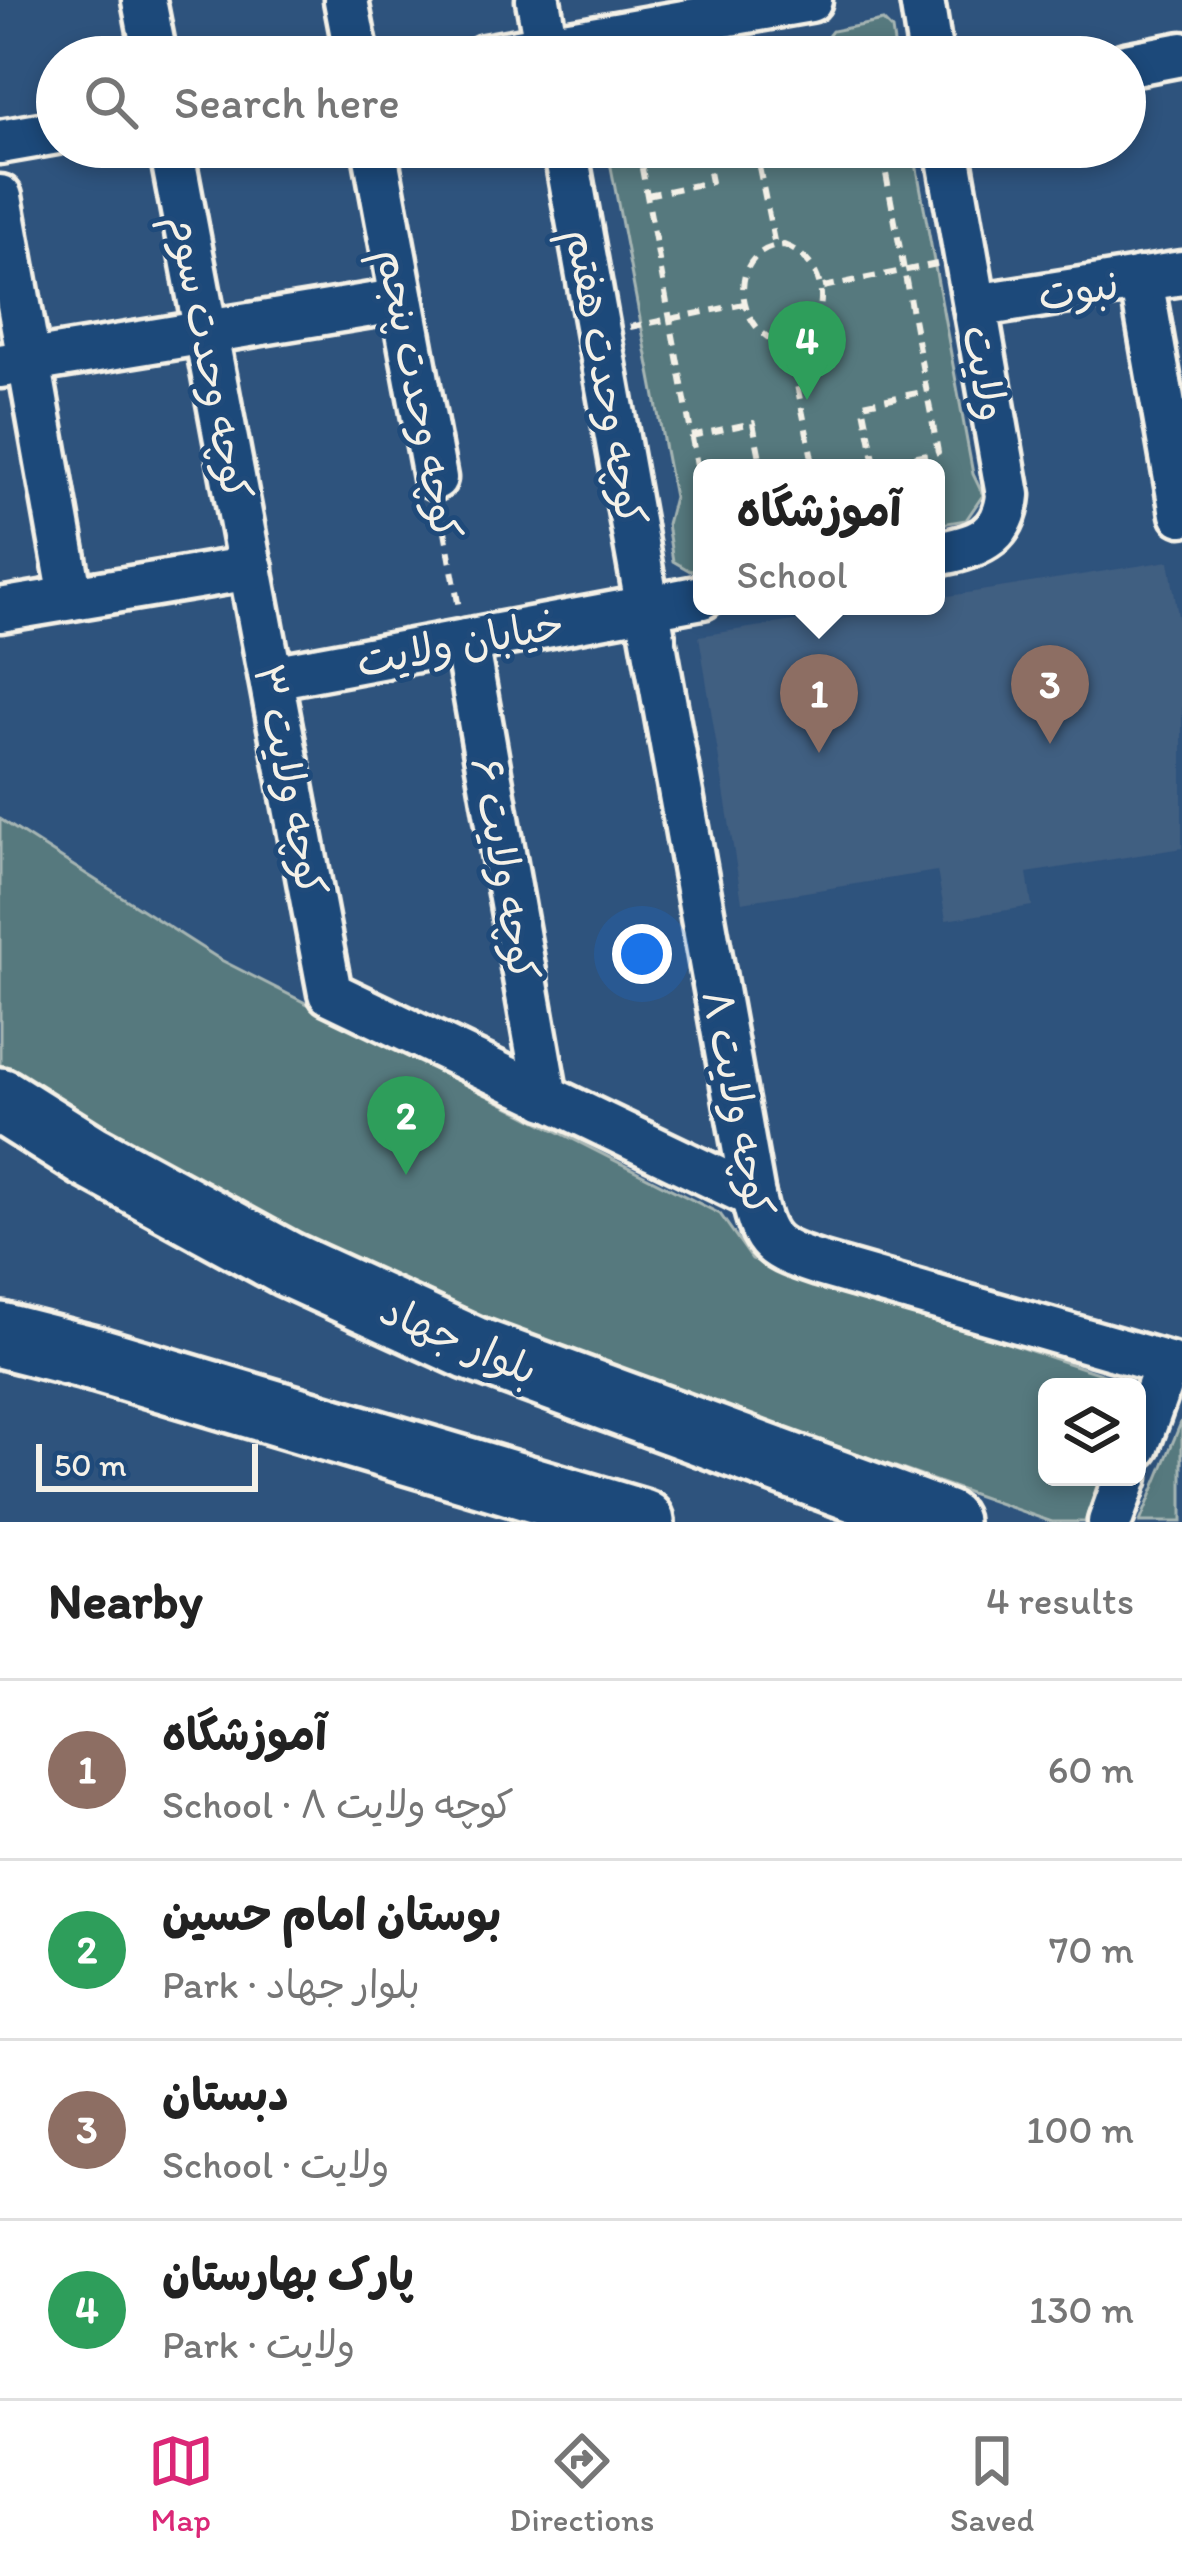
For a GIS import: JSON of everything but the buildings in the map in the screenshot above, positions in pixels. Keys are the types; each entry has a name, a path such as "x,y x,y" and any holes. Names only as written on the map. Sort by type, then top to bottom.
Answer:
{"highway":[{"name":"بلوار جهاد","path":"0,1100 89,1156 287,1264 471,1348 944,1522"},
{"path":"0,1335 643,1522"}],"street":[{"path":"144,0 150,36"},
{"path":"346,0 353,36"},
{"path":"538,0 544,36"},
{"path":"611,36 722,8 810,0"},
{"path":"922,0 928,36"},
{"path":"1146,61 1182,54"},
{"path":"0,142 36,136"},
{"name":"کوچه وحدت سوم","path":"175,168 251,568"},
{"name":"کوچه وحدت پنجم","path":"378,168 435,478"},
{"name":"کوچه وحدت هفتم","path":"569,168 649,607"},
{"name":"ولایت","path":"945,552 988,539 1006,512 1008,495 951,168"},
{"path":"0,197 14,364 70,598"},
{"path":"1162,276 1182,513"},
{"name":"نبوت","path":"975,306 1162,276"},
{"path":"14,364 402,300"},
{"path":"0,610 251,568"},
{"name":"کوچه ولایت ۳","path":"251,568 331,993 546,1098"},
{"path":"649,607 693,599"},
{"name":"خیابان ولایت","path":"272,677 649,607"},
{"name":"کوچه ولایت ۸","path":"649,607 764,1237 798,1257 1174,1366"},
{"name":"کوچه ولایت ۶","path":"466,641 546,1098"},
{"path":"546,1098 753,1196"},
{"path":"1146,1427 1174,1366"},
{"path":"1111,1522 1123,1486"}],"path":[{"path":"642,168 696,459"},
{"path":"647,195 711,182 708,168"},
{"path":"759,168 775,246"},
{"path":"886,168 938,452 901,459"},
{"path":"775,246 792,248 806,258 823,287 821,307 810,332 789,346 761,334 744,304 742,286 747,271 760,254 775,246"},
{"path":"823,287 967,258"},
{"path":"598,333 744,304"},
{"path":"789,346 812,459"},
{"path":"874,459 863,404 927,391"},
{"path":"692,436 753,423 760,459"},
{"name":"کوچه وحدت پنجم","path":"435,478 466,641"}],"shaded area":[{"path":"1169,561 1182,640 1182,848 1027,873 1032,906 946,920 937,871 742,902 699,636 831,615 945,615 945,597"}],"green space":[{"path":"883,21 893,36 828,36 832,31"},
{"path":"611,168 917,168 973,474 983,495 966,520 945,524 945,459 693,459 690,571 673,561 667,524 674,497"},
{"path":"0,819 221,960 720,1214 752,1259 1113,1378 1038,1378 1038,1486 1097,1486 1085,1522 1052,1522 484,1322 300,1244 0,1073"},
{"path":"1182,1420 1182,1522 1140,1522"}],"place":[{"name":"پارک بهارستان","path":"807,400"},
{"name":"دبستان","path":"1050,744"},
{"name":"آموزشگاه","path":"819,753"},
{"name":"بوستان امام حسین","path":"406,1175"}]}
